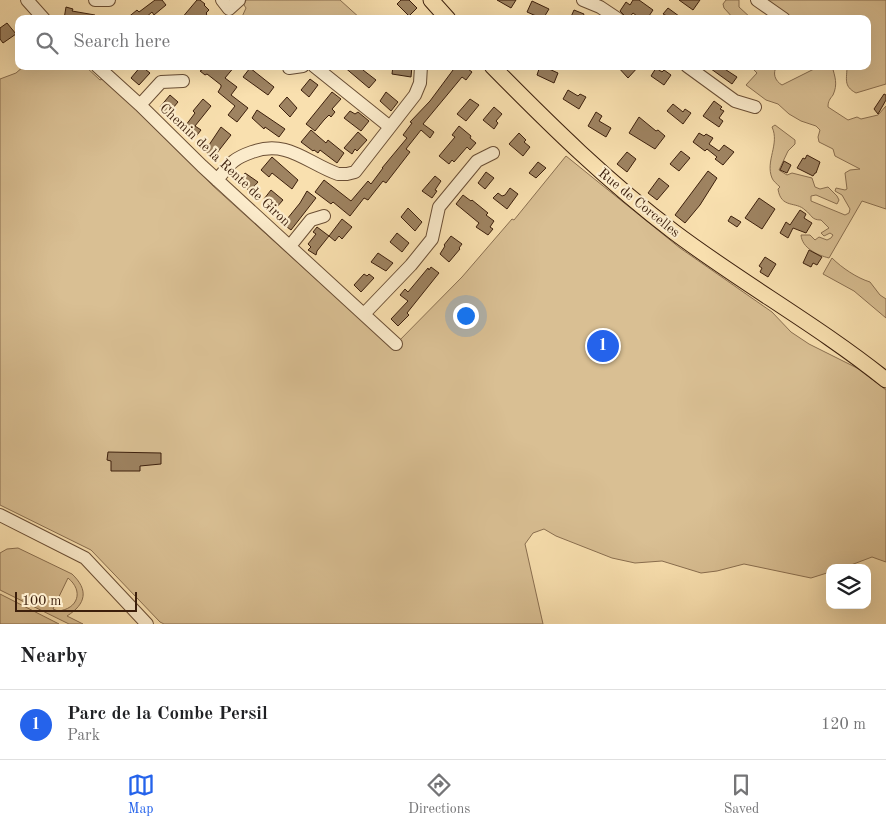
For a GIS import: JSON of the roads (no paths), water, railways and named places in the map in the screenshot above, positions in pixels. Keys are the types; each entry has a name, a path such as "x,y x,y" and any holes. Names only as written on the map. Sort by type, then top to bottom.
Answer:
{"main road":[{"path":"431,0 443,15"},
{"name":"Rue de Corcelles","path":"496,70 582,155 630,197 694,247 802,319 886,380"}],"street":[{"path":"95,0 109,0"},
{"path":"222,0 229,9 240,0"},
{"path":"583,0 600,7 612,15"},
{"path":"757,0 778,15"},
{"path":"30,1 41,15"},
{"name":"Chemin de la Rente de Giron","path":"102,70 217,180 396,344"},
{"path":"319,70 390,127"},
{"path":"217,180 236,158 261,148 272,147 290,151 335,173 351,174 358,169 417,92 422,70"},
{"path":"692,70 735,101 755,107"},
{"name":"Chemin de la Rente de Giron","path":"140,105 161,82 183,81"},
{"path":"364,314 399,278 432,239 439,206 477,161 493,153"},
{"name":"Chemin de la Rente de Giron","path":"290,246 311,220 324,216"},
{"path":"0,515 85,558 147,624"}],"place":[{"name":"Parc de la Combe Persil","path":"603,346"}]}
